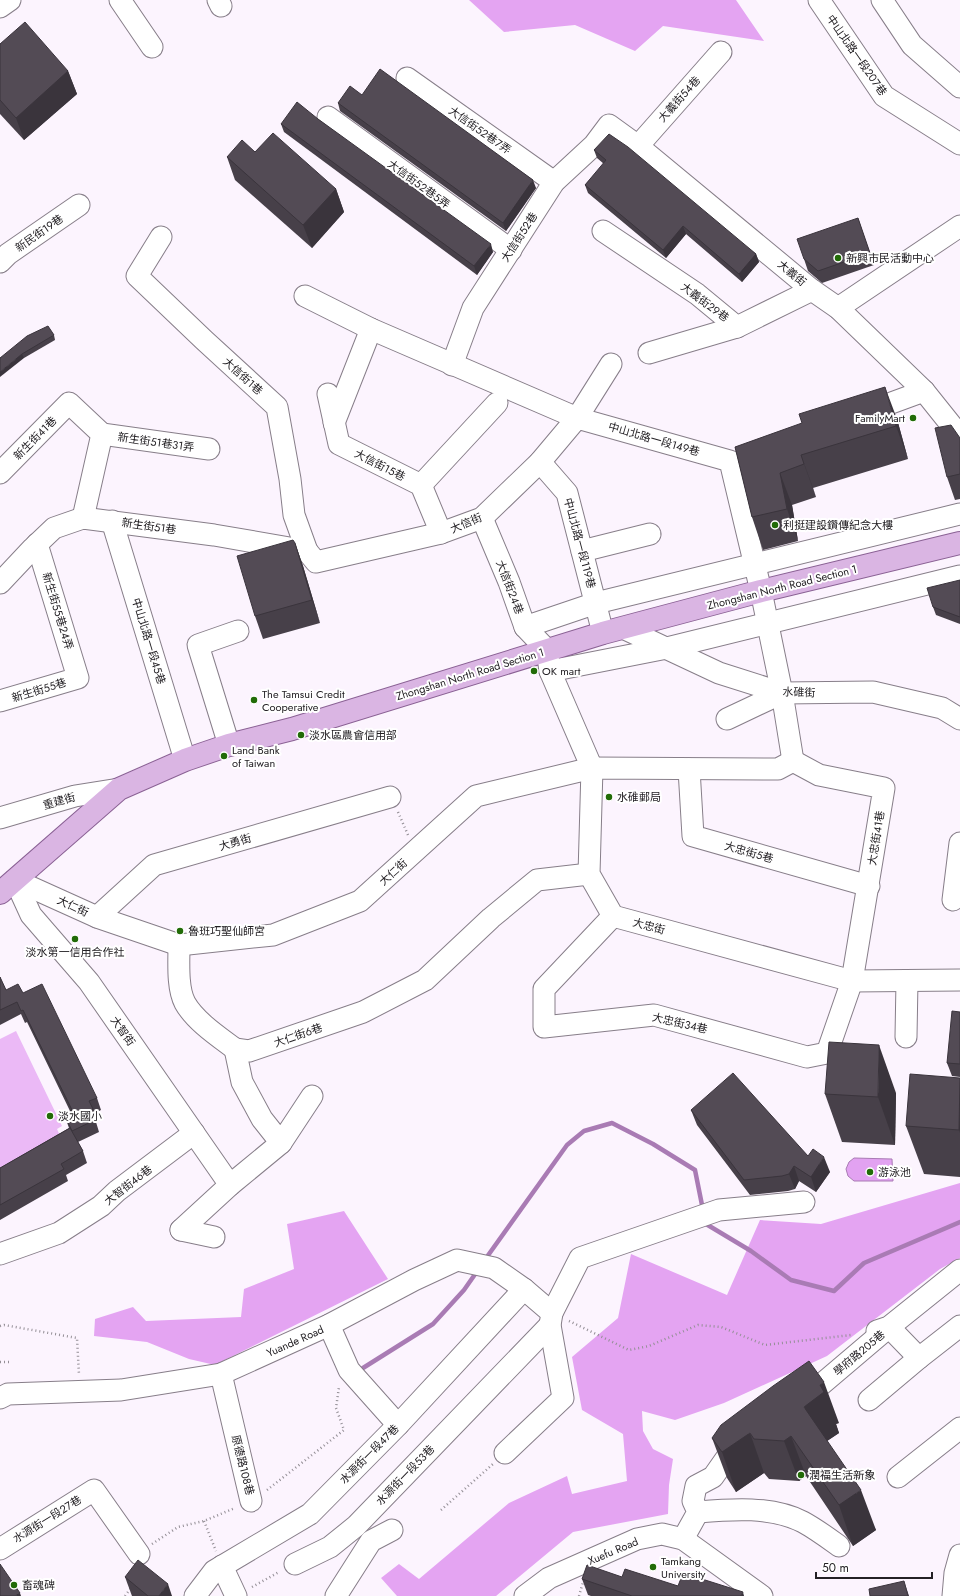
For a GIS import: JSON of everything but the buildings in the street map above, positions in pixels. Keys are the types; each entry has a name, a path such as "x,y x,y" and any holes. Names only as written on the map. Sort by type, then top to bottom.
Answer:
{"main road":[{"name":"Zhongshan North Road Section 1","path":"7,886 119,789 185,760 229,745 292,729 613,630 761,591 960,544"}],"street":[{"path":"0,7 10,0"},
{"path":"120,0 152,47"},
{"name":"中山北路一段207巷","path":"819,0 884,96 960,144"},
{"path":"882,0 912,45 960,87"},
{"name":"大義街54巷","path":"638,146 721,52"},
{"name":"大信街52巷7弄","path":"407,78 554,182"},
{"name":"大信街52巷5弄","path":"328,117 511,250"},
{"name":"大義街","path":"609,125 638,146 812,290 838,308 924,391 960,436"},
{"name":"大信街52巷","path":"452,365 473,308 554,182 594,145 609,125"},
{"name":"新民街19巷","path":"0,262 8,254 79,205"},
{"path":"838,308 960,226"},
{"name":"大義街29巷","path":"603,231 697,294 737,327 812,290"},
{"name":"大信街1巷","path":"161,237 137,276 277,407 290,479 294,515 312,556"},
{"path":"305,296 371,329 578,418"},
{"path":"649,353 737,327"},
{"path":"334,423 371,329"},
{"name":"大信街","path":"312,556 441,533 482,518 540,462 578,418 611,364"},
{"path":"849,418 924,391"},
{"name":"大信街15巷","path":"328,394 339,444 421,486"},
{"name":"新生街41巷","path":"0,473 69,403 102,434"},
{"path":"441,533 421,486 497,403"},
{"name":"中山北路一段149巷","path":"578,418 737,458 755,564 782,692 793,761"},
{"path":"83,518 102,434"},
{"name":"新生街51巷31弄","path":"102,434 209,449"},
{"name":"中山北路一段119巷","path":"540,462 568,493 596,603 613,630"},
{"path":"525,627 596,603 960,514"},
{"name":"新生街51巷","path":"0,583 54,528 83,518 214,535 312,556"},
{"name":"大信街24巷","path":"482,518 509,582 525,627 547,650"},
{"name":"中山北路一段45巷","path":"112,521 185,760"},
{"path":"582,552 650,534"},
{"name":"新生街55巷24弄","path":"37,544 78,678"},
{"path":"550,671 667,648 960,576"},
{"name":"水碓街","path":"613,630 667,648 719,674 782,692 873,692 942,708 960,719"},
{"path":"229,745 198,645 238,631"},
{"path":"547,650 550,671 592,768 589,874 613,916"},
{"name":"新生街55巷","path":"0,701 78,678"},
{"path":"727,719 782,692"},
{"path":"592,768 778,769 793,761"},
{"name":"大忠街41巷","path":"793,761 819,775 884,788 869,886 852,981"},
{"name":"大仁街","path":"7,886 179,945 273,935 360,901 476,796 592,768"},
{"name":"大忠街5巷","path":"689,769 693,836 869,886"},
{"name":"重建街","path":"0,818 75,796 119,789"},
{"name":"大勇街","path":"97,917 154,865 390,797"},
{"path":"954,900 960,843"},
{"name":"大仁街6巷","path":"235,1049 249,1051 363,1012 425,980 491,918 536,880 589,874"},
{"name":"大智街","path":"7,886 89,982 230,1185"},
{"name":"大忠街","path":"613,916 852,981 960,980"},
{"name":"大忠街34巷","path":"613,916 544,989 544,1027 654,1015 807,1057 827,1053 852,981"},
{"path":"179,945 180,981 185,1002 198,1019 235,1049 242,1082 262,1119 281,1143"},
{"path":"906,1037 907,981"},
{"path":"214,1237 181,1230 230,1185 281,1143 312,1096"},
{"name":"大智街46巷","path":"0,1254 59,1232 101,1206 194,1133"},
{"name":"水源街一段53巷","path":"295,1564 330,1547 356,1526 551,1319 580,1258 719,1210 804,1202"},
{"name":"Yuande Road","path":"0,1398 8,1394 121,1390 221,1374 329,1325 414,1280 458,1260 494,1268 524,1289 551,1319"},
{"path":"852,1351 960,1270"},
{"name":"水源街一段47巷","path":"195,1596 214,1571 310,1514 398,1425 524,1289"},
{"path":"505,1453 563,1398 551,1319"},
{"path":"329,1325 349,1370 398,1425"},
{"path":"869,1400 960,1326"},
{"name":"學府路205巷","path":"787,1412 810,1394 881,1330 919,1358"},
{"name":"原德路108巷","path":"221,1374 252,1501"},
{"path":"898,1477 960,1428"},
{"path":"698,1512 693,1501 696,1486 712,1477 727,1457 757,1435"},
{"name":"水源街一段27巷","path":"0,1549 94,1490 139,1554"},
{"path":"698,1512 736,1509 779,1513 803,1522 839,1546"},
{"path":"683,1539 698,1512"},
{"path":"356,1526 371,1541"},
{"path":"336,1596 371,1541 392,1530"},
{"name":"Xuefu Road","path":"525,1596 549,1578 637,1539 662,1534 683,1539 762,1596"},
{"path":"953,1596 955,1573 960,1555"},
{"path":"222,1566 236,1596"}],"path":[{"path":"390,797 403,827 416,850"},
{"path":"551,1319 629,1350 649,1346 698,1325 721,1327 765,1345 881,1330"},
{"path":"0,1326 4,1325 77,1338 80,1391"},
{"path":"0,1362 11,1362"},
{"path":"252,1501 276,1484 344,1430 336,1408 339,1381 349,1370"},
{"path":"442,1510 505,1453"},
{"name":"原德路108巷","path":"139,1554 154,1542 178,1527 204,1521 252,1501"},
{"path":"204,1521 222,1566"},
{"path":"236,1596 295,1564"},
{"path":"125,1596 133,1586"}],"shaded area":[{"path":"469,0 736,0 764,41 663,26 635,51 575,25 504,32"},
{"path":"16,1031 62,1126 57,1129 62,1140 0,1175 0,1039"},
{"name":"游泳池","path":"854,1158 892,1159 893,1181 854,1181 848,1176 846,1169 849,1162"},
{"path":"960,1183 960,1258 940,1269 827,1356 724,1403 675,1420 642,1411 643,1431 653,1449 673,1459 669,1485 668,1514 573,1532 496,1596 397,1596 381,1578 399,1564 419,1579 509,1503 567,1476 572,1494 627,1481 623,1434 582,1410 572,1357 618,1318 631,1254 727,1295 760,1220 821,1224"},
{"path":"344,1211 388,1279 215,1365 189,1359 147,1342 94,1336 95,1319 133,1307 146,1321 241,1317 244,1289 294,1269 287,1224"}],"waterway":[{"path":"484,1261 567,1145 584,1131 612,1123 653,1144 695,1170 703,1210"},
{"path":"706,1221 706,1224 751,1251 791,1280 834,1291 864,1263 960,1222"},
{"path":"363,1368 433,1324 464,1290 478,1270"}],"place":[{"name":"新興市民活動中心","path":"838,258"},
{"name":"FamilyMart","path":"913,418"},
{"name":"利挺建設鑽傳紀念大樓","path":"775,525"},
{"name":"OK mart","path":"534,671"},
{"name":"The Tamsui Credit Cooperative","path":"254,700"},
{"name":"淡水區農會信用部","path":"301,735"},
{"name":"Land Bank of Taiwan","path":"224,756"},
{"name":"水碓郵局","path":"609,797"},
{"name":"魯班巧聖仙師宮","path":"180,931"},
{"name":"淡水第一信用合作社","path":"75,939"},
{"name":"淡水國小","path":"50,1116"},
{"name":"游泳池","path":"870,1172"},
{"name":"潤福生活新象","path":"801,1475"},
{"name":"Tamkang University","path":"653,1567"},
{"name":"畜魂碑","path":"14,1585"}]}
